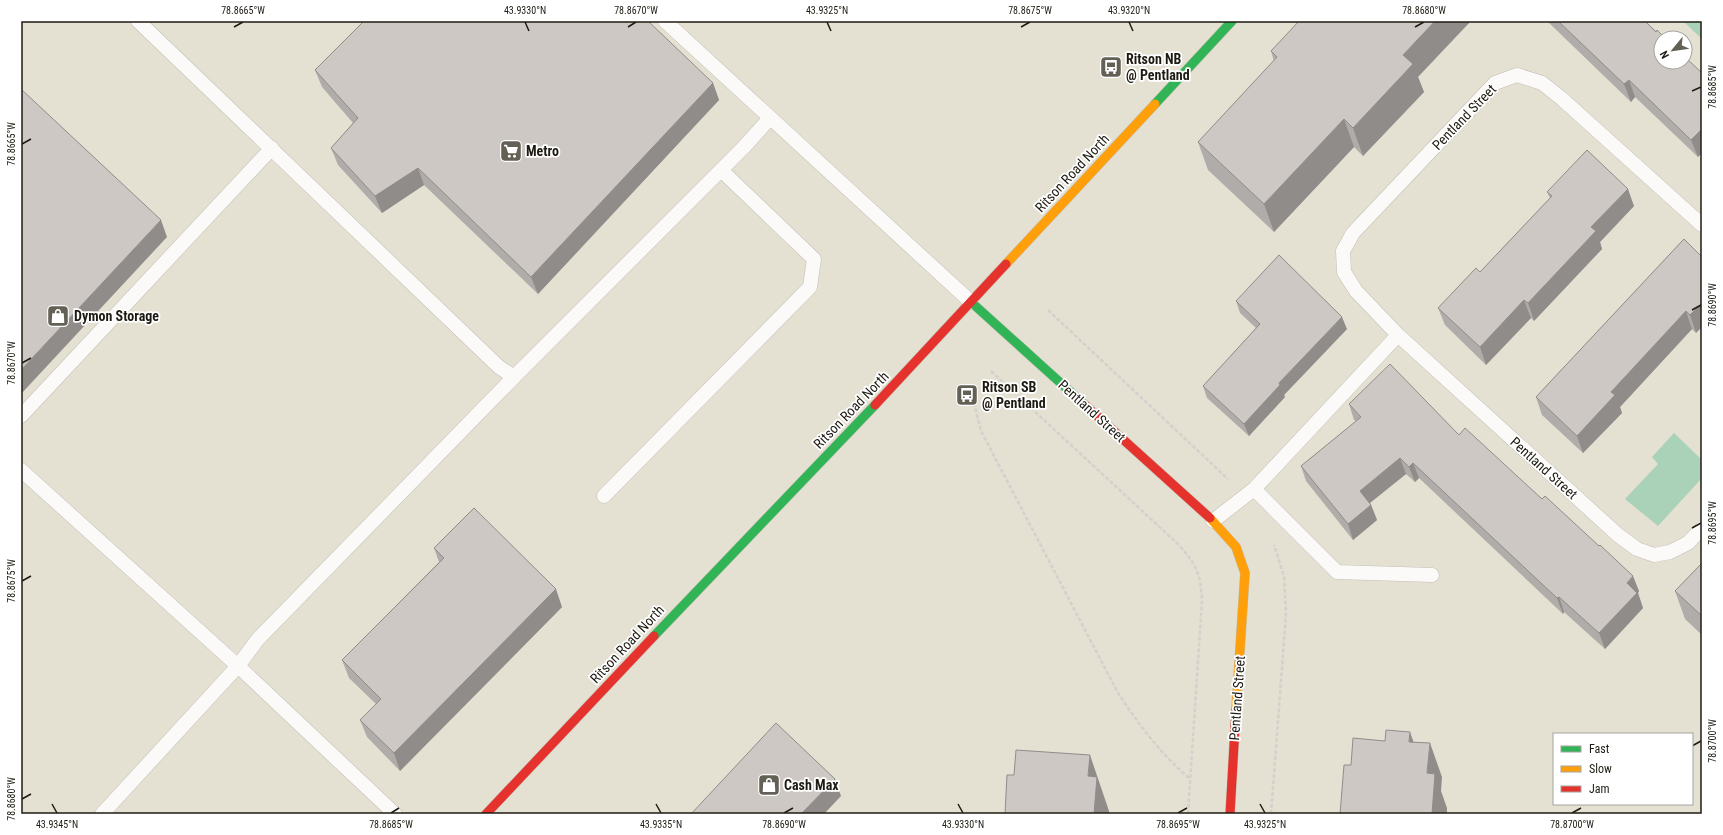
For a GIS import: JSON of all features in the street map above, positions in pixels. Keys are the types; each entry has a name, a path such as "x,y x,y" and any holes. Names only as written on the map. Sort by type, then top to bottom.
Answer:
{"main road":[{"name":"Ritson Road North","path":"486,814 660,629 916,363 1232,21"},
{"name":"Pentland Street","path":"972,302 1213,521 1236,547 1245,573 1230,814"}],"lane":[{"path":"138,21 499,367 514,377"},
{"path":"665,21 972,302"},
{"name":"Pentland Street","path":"1702,225 1561,98 1542,83 1516,74 1495,84 1353,233 1343,251 1344,272 1356,291 1398,336 1618,535 1637,549 1654,555 1670,552 1688,543 1702,528"},
{"path":"102,814 238,666 258,639 514,377 744,147 770,118"},
{"path":"21,416 272,148"},
{"path":"604,496 810,287 814,259 721,170"},
{"path":"1213,521 1254,489 1398,336"},
{"path":"21,470 238,666 394,814"},
{"path":"1254,489 1337,572 1432,576"}],"path":[{"path":"991,371 1179,545 1193,562 1201,579 1202,600 1188,814"},
{"path":"971,391 981,431 1118,693 1136,721 1158,749 1190,779"}],"green space":[{"path":"1683,21 1702,21 1702,39 1693,30"},
{"path":"1674,433 1702,460 1702,478 1658,526 1625,499 1658,464 1652,457"}],"building":[{"name":"Metro","path":"364,21 648,21 713,83 531,277 418,168 375,196 331,148 358,118 315,70"},
{"path":"1299,21 1435,21 1403,55 1413,64 1353,128 1344,119 1264,204 1198,142 1277,57 1271,51"},
{"path":"1558,21 1645,21 1654,30 1653,70 1693,70 1693,65 1702,73 1702,129 1691,140 1629,80 1624,84"},
{"name":"Dymon Storage","path":"21,89 161,220 21,370"},
{"path":"1587,150 1628,189 1591,227 1596,231 1528,303 1524,300 1480,347 1438,308 1476,268 1480,272 1552,196 1547,192"},
{"path":"1684,239 1702,257 1702,303 1690,315 1686,311 1611,392 1615,395 1577,436 1536,397"},
{"path":"1279,255 1342,317 1279,383 1280,385 1244,424 1203,386 1260,324 1236,301"},
{"path":"1390,364 1459,435 1465,428 1542,499 1545,496 1633,576 1627,583 1637,593 1599,633 1559,597 1557,598 1413,463 1409,467 1400,458 1360,491 1371,505 1348,524 1301,466 1361,417 1349,404"},
{"path":"474,508 556,589 394,753 360,720 381,699 342,660 444,558 434,548"},
{"path":"1702,563 1702,616 1675,591"},
{"path":"776,723 835,779 801,814 691,814"},
{"path":"1386,730 1410,732 1409,742 1430,743 1427,773 1435,774 1432,814 1340,814 1344,765 1351,765 1353,738 1385,741"},
{"path":"1016,750 1090,755 1088,776 1097,777 1094,814 1005,814 1007,775 1014,775"}],"traffic: fast":[{"path":"1155,104 1232,21"},
{"path":"971,302 1085,405"},
{"path":"654,636 875,405"}],"traffic: slow":[{"path":"1006,264 1155,104"},
{"path":"1210,518 1236,547 1245,573 1236,710"}],"traffic: jam":[{"path":"875,405 1006,264"},
{"path":"1085,405 1210,518"},
{"path":"486,814 654,636"},
{"path":"1230,814 1236,710"}],"place":[{"name":"Ritson NB @ Pentland","path":"1111,67"},
{"name":"Metro","path":"511,151"},
{"name":"Dymon Storage","path":"58,316"},
{"name":"Ritson SB @ Pentland","path":"967,395"},
{"name":"Cash Max","path":"769,785"}]}
